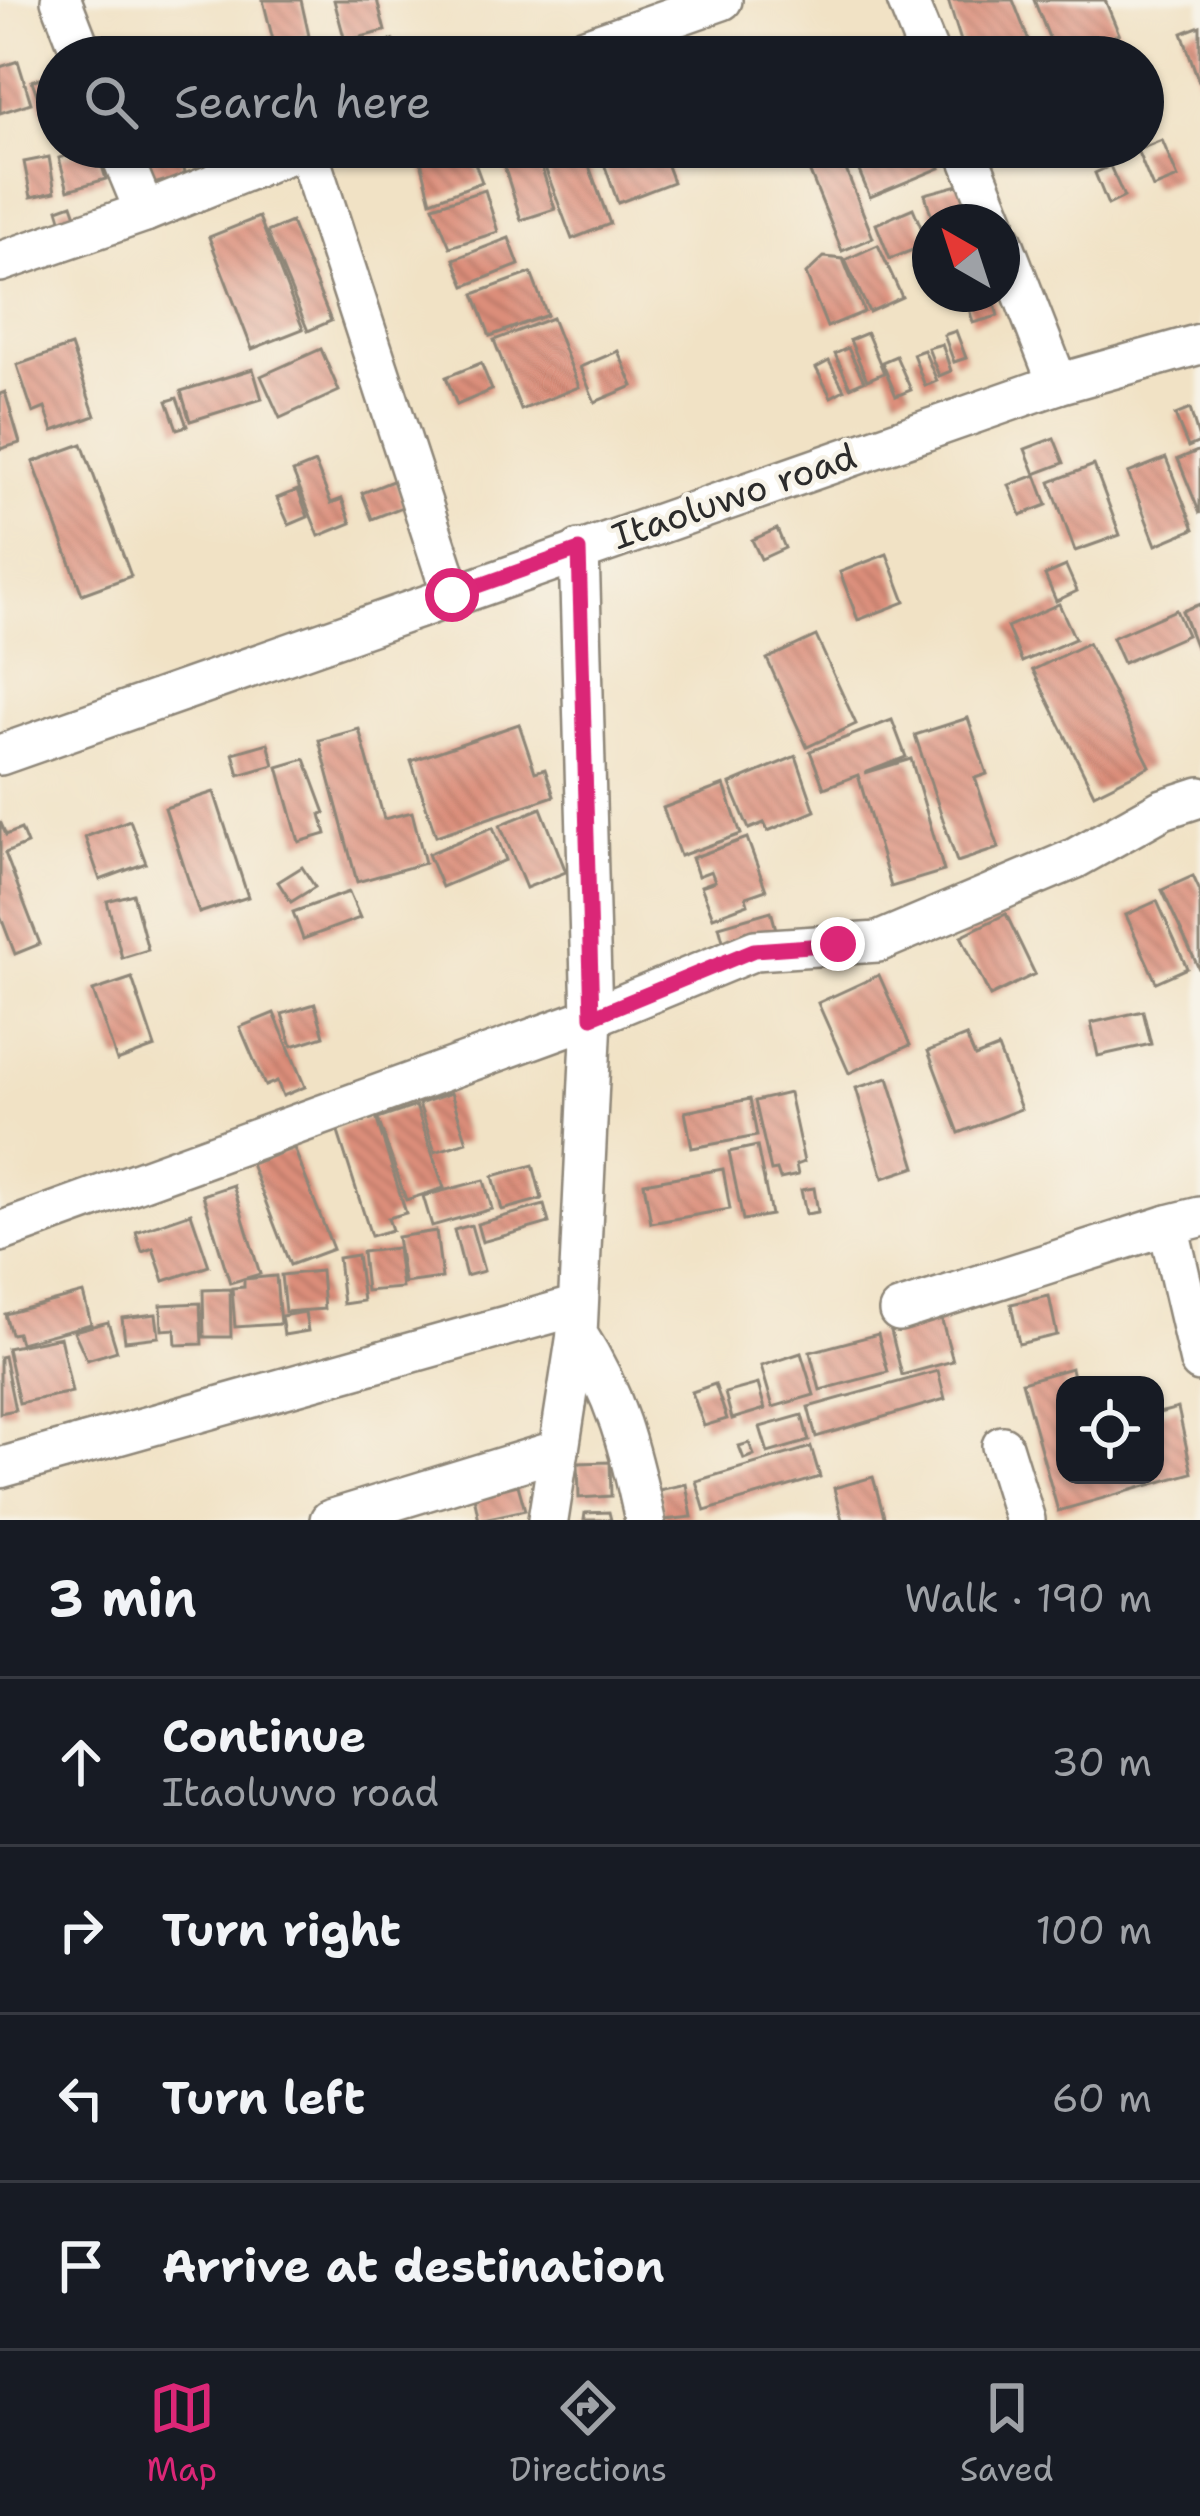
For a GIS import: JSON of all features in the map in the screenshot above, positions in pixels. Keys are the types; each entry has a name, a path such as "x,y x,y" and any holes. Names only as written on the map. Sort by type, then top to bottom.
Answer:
{"street":[{"path":"61,0 75,36"},
{"path":"620,36 722,0"},
{"path":"907,0 922,36"},
{"path":"127,168 145,212"},
{"path":"0,262 254,168"},
{"path":"313,168 452,595"},
{"path":"973,168 988,204"},
{"path":"1020,287 1058,384"},
{"name":"Itaoluwo road","path":"0,754 1058,384 1200,344"},
{"path":"548,1520 577,1320 592,1017 579,550"},
{"path":"0,1232 592,1017 754,950 878,942 1075,859 1163,809 1200,797"},
{"path":"898,1311 1184,1221 1200,1362"},
{"path":"0,1468 577,1320"},
{"path":"577,1320 624,1423 645,1520"},
{"path":"1002,1446 1024,1520"},
{"path":"330,1520 559,1450"}],"building":[{"path":"263,0 301,0 309,36 272,36"},
{"path":"334,0 377,0 385,31 344,36"},
{"path":"948,0 1013,0 1027,36 959,36"},
{"path":"1034,0 1105,0 1119,34 1114,36 1049,36"},
{"path":"1200,26 1200,82 1199,82 1182,33"},
{"path":"18,61 31,103 0,113 0,67"},
{"path":"1164,145 1178,178 1153,188 1145,168 1164,168"},
{"path":"36,160 36,168 51,168 55,192 31,197 24,162"},
{"path":"62,168 103,168 106,179 68,190"},
{"path":"145,168 183,168 187,178 165,186 163,181 151,185"},
{"path":"423,168 477,168 482,182 431,201"},
{"path":"505,168 542,168 555,209 521,220"},
{"path":"545,168 590,168 610,224 572,239"},
{"path":"606,168 668,168 673,182 618,203"},
{"path":"808,168 845,168 873,238 842,251"},
{"path":"858,168 940,168 870,197"},
{"path":"1111,168 1124,197 1108,205 1095,173"},
{"path":"962,184 967,204 928,204 925,194"},
{"path":"485,190 498,232 450,247 433,206"},
{"path":"72,204 80,227 65,232 58,209"},
{"path":"912,208 912,250 890,259 876,224"},
{"path":"259,217 303,329 252,349 209,237"},
{"path":"291,222 331,321 308,331 267,232"},
{"path":"509,238 519,265 465,286 454,259"},
{"path":"878,245 902,297 869,312 845,260"},
{"path":"824,257 843,259 864,312 827,327 806,274"},
{"path":"531,273 547,315 490,336 474,294"},
{"path":"970,312 997,312 998,316 973,323"},
{"path":"552,318 579,387 521,410 494,340"},
{"path":"956,331 966,358 954,362 944,335"},
{"path":"867,333 884,373 867,380 850,340"},
{"path":"942,344 951,371 939,376 928,348"},
{"path":"71,346 95,416 53,431 45,408 33,413 17,365"},
{"path":"848,348 864,381 850,387 835,354"},
{"path":"321,349 339,391 280,418 261,376"},
{"path":"924,350 937,381 925,386 913,354"},
{"path":"618,351 633,386 595,402 580,367"},
{"path":"896,356 911,390 896,396 882,362"},
{"path":"829,361 844,390 831,397 816,368"},
{"path":"481,363 492,390 457,405 446,377"},
{"path":"253,369 262,399 190,421 181,391"},
{"path":"5,392 20,443 0,449 0,394"},
{"path":"177,398 187,426 177,429 167,401"},
{"path":"1190,409 1200,442 1188,447 1175,415"},
{"path":"1054,438 1064,463 1035,474 1025,449"},
{"path":"82,444 131,576 82,594 33,462"},
{"path":"1200,450 1200,514 1178,459"},
{"path":"1166,458 1194,529 1156,545 1128,473"},
{"path":"315,463 331,503 342,499 351,523 319,536 293,472"},
{"path":"1094,465 1120,535 1075,551 1050,482"},
{"path":"1036,475 1047,505 1021,515 1009,485"},
{"path":"395,480 405,506 372,519 362,493"},
{"path":"298,490 308,517 289,525 277,498"},
{"path":"777,529 785,548 761,559 752,540"},
{"path":"887,554 905,602 858,620 840,572"},
{"path":"1066,566 1077,591 1056,601 1045,575"},
{"path":"1059,604 1075,639 1022,662 1007,627"},
{"path":"1200,604 1200,658 1182,611"},
{"path":"1176,610 1187,635 1123,663 1112,638"},
{"path":"816,636 856,724 807,747 767,659"},
{"path":"1088,643 1150,766 1094,794 1033,670"},
{"path":"968,718 987,774 975,778 999,848 957,862 915,735"},
{"path":"892,720 906,757 865,773 911,759 944,871 891,887 858,775 824,788 810,751"},
{"path":"519,724 535,772 545,769 554,796 436,836 411,761"},
{"path":"359,729 384,819 412,812 425,863 357,882 319,740"},
{"path":"268,743 274,765 239,775 233,753"},
{"path":"796,756 815,811 768,831 764,823 749,829 730,784"},
{"path":"305,759 325,813 321,814 326,834 299,842 278,767"},
{"path":"724,785 741,834 680,856 663,808"},
{"path":"214,792 248,897 199,913 165,808"},
{"path":"541,808 566,872 526,888 500,825"},
{"path":"130,820 146,863 100,880 85,837"},
{"path":"0,821 6,835 21,829 27,844 5,853 40,944 15,954 0,915"},
{"path":"493,827 506,860 442,887 428,854"},
{"path":"747,838 766,890 746,897 748,904 713,917 701,886 715,881 711,871 698,876 692,858"},
{"path":"302,867 315,887 291,902 278,882"},
{"path":"1193,876 1200,891 1200,971 1162,890"},
{"path":"349,892 360,918 303,939 293,912"},
{"path":"133,894 148,950 122,958 107,901"},
{"path":"1157,901 1187,968 1156,982 1126,915"},
{"path":"771,911 777,933 725,948 719,926"},
{"path":"1006,914 1035,974 990,996 961,936"},
{"path":"879,975 910,1045 849,1073 818,1003"},
{"path":"132,978 155,1047 117,1061 93,991"},
{"path":"315,1004 324,1036 292,1046 282,1014"},
{"path":"1143,1011 1151,1044 1098,1056 1091,1023"},
{"path":"274,1013 305,1087 283,1096 277,1081 265,1086 240,1027"},
{"path":"966,1036 975,1057 998,1048 1021,1109 959,1133 928,1051"},
{"path":"888,1078 916,1167 883,1178 856,1088"},
{"path":"451,1093 467,1142 435,1152 419,1104"},
{"path":"789,1093 804,1162 796,1165 798,1175 780,1179 777,1170 771,1171 755,1101"},
{"path":"750,1099 757,1136 692,1148 685,1112"},
{"path":"416,1106 444,1188 406,1200 378,1119"},
{"path":"376,1117 406,1213 388,1218 392,1230 371,1236 337,1129"},
{"path":"757,1146 771,1215 743,1220 729,1152"},
{"path":"294,1148 333,1249 290,1265 251,1164"},
{"path":"533,1165 542,1199 502,1210 493,1176"},
{"path":"723,1169 730,1209 651,1223 644,1183"},
{"path":"484,1180 492,1209 432,1226 423,1196"},
{"path":"233,1185 260,1274 230,1283 203,1195"},
{"path":"814,1188 818,1212 806,1214 801,1190"},
{"path":"544,1205 549,1223 482,1242 477,1224"},
{"path":"191,1213 209,1266 164,1281 153,1248 142,1252 136,1232"},
{"path":"471,1225 484,1271 466,1276 454,1230"},
{"path":"436,1231 442,1278 404,1283 397,1237"},
{"path":"397,1248 402,1288 366,1291 362,1252"},
{"path":"357,1255 363,1301 343,1304 338,1258"},
{"path":"321,1271 324,1309 285,1312 281,1275"},
{"path":"276,1276 280,1324 235,1327 232,1288 244,1287 244,1279"},
{"path":"230,1289 231,1337 204,1337 203,1290"},
{"path":"83,1293 91,1324 20,1343 17,1333 11,1334 5,1314"},
{"path":"1049,1296 1057,1335 1019,1344 1011,1304"},
{"path":"200,1303 202,1344 176,1345 175,1329 162,1330 161,1305"},
{"path":"305,1312 308,1331 284,1335 281,1316"},
{"path":"156,1314 159,1337 125,1341 122,1318"},
{"path":"941,1317 953,1361 902,1375 891,1331"},
{"path":"108,1322 117,1351 87,1360 74,1331"},
{"path":"878,1334 888,1372 820,1390 810,1352"},
{"path":"60,1337 72,1392 19,1403 7,1348"},
{"path":"801,1353 814,1395 773,1407 761,1366"},
{"path":"4,1356 15,1410 0,1413 0,1357"},
{"path":"1071,1368 1073,1376 1056,1376 1056,1484 1153,1484 1058,1511 1022,1382"},
{"path":"938,1371 945,1399 816,1437 808,1407"},
{"path":"715,1384 727,1419 704,1426 692,1392"},
{"path":"758,1384 765,1409 732,1419 725,1393"},
{"path":"1178,1408 1192,1473 1164,1481 1164,1412"},
{"path":"802,1415 809,1441 768,1453 760,1427"},
{"path":"749,1443 754,1455 744,1459 739,1446"},
{"path":"811,1447 820,1477 705,1511 696,1481"},
{"path":"610,1462 611,1496 579,1498 578,1463"},
{"path":"873,1477 885,1520 842,1520 834,1488"},
{"path":"686,1484 692,1517 664,1520 659,1490"},
{"path":"518,1485 525,1510 479,1520 474,1496"},
{"path":"609,1512 611,1520 584,1520 585,1513"}],"route":[{"path":"452,595 579,550 592,1017 754,950 838,944"}]}
